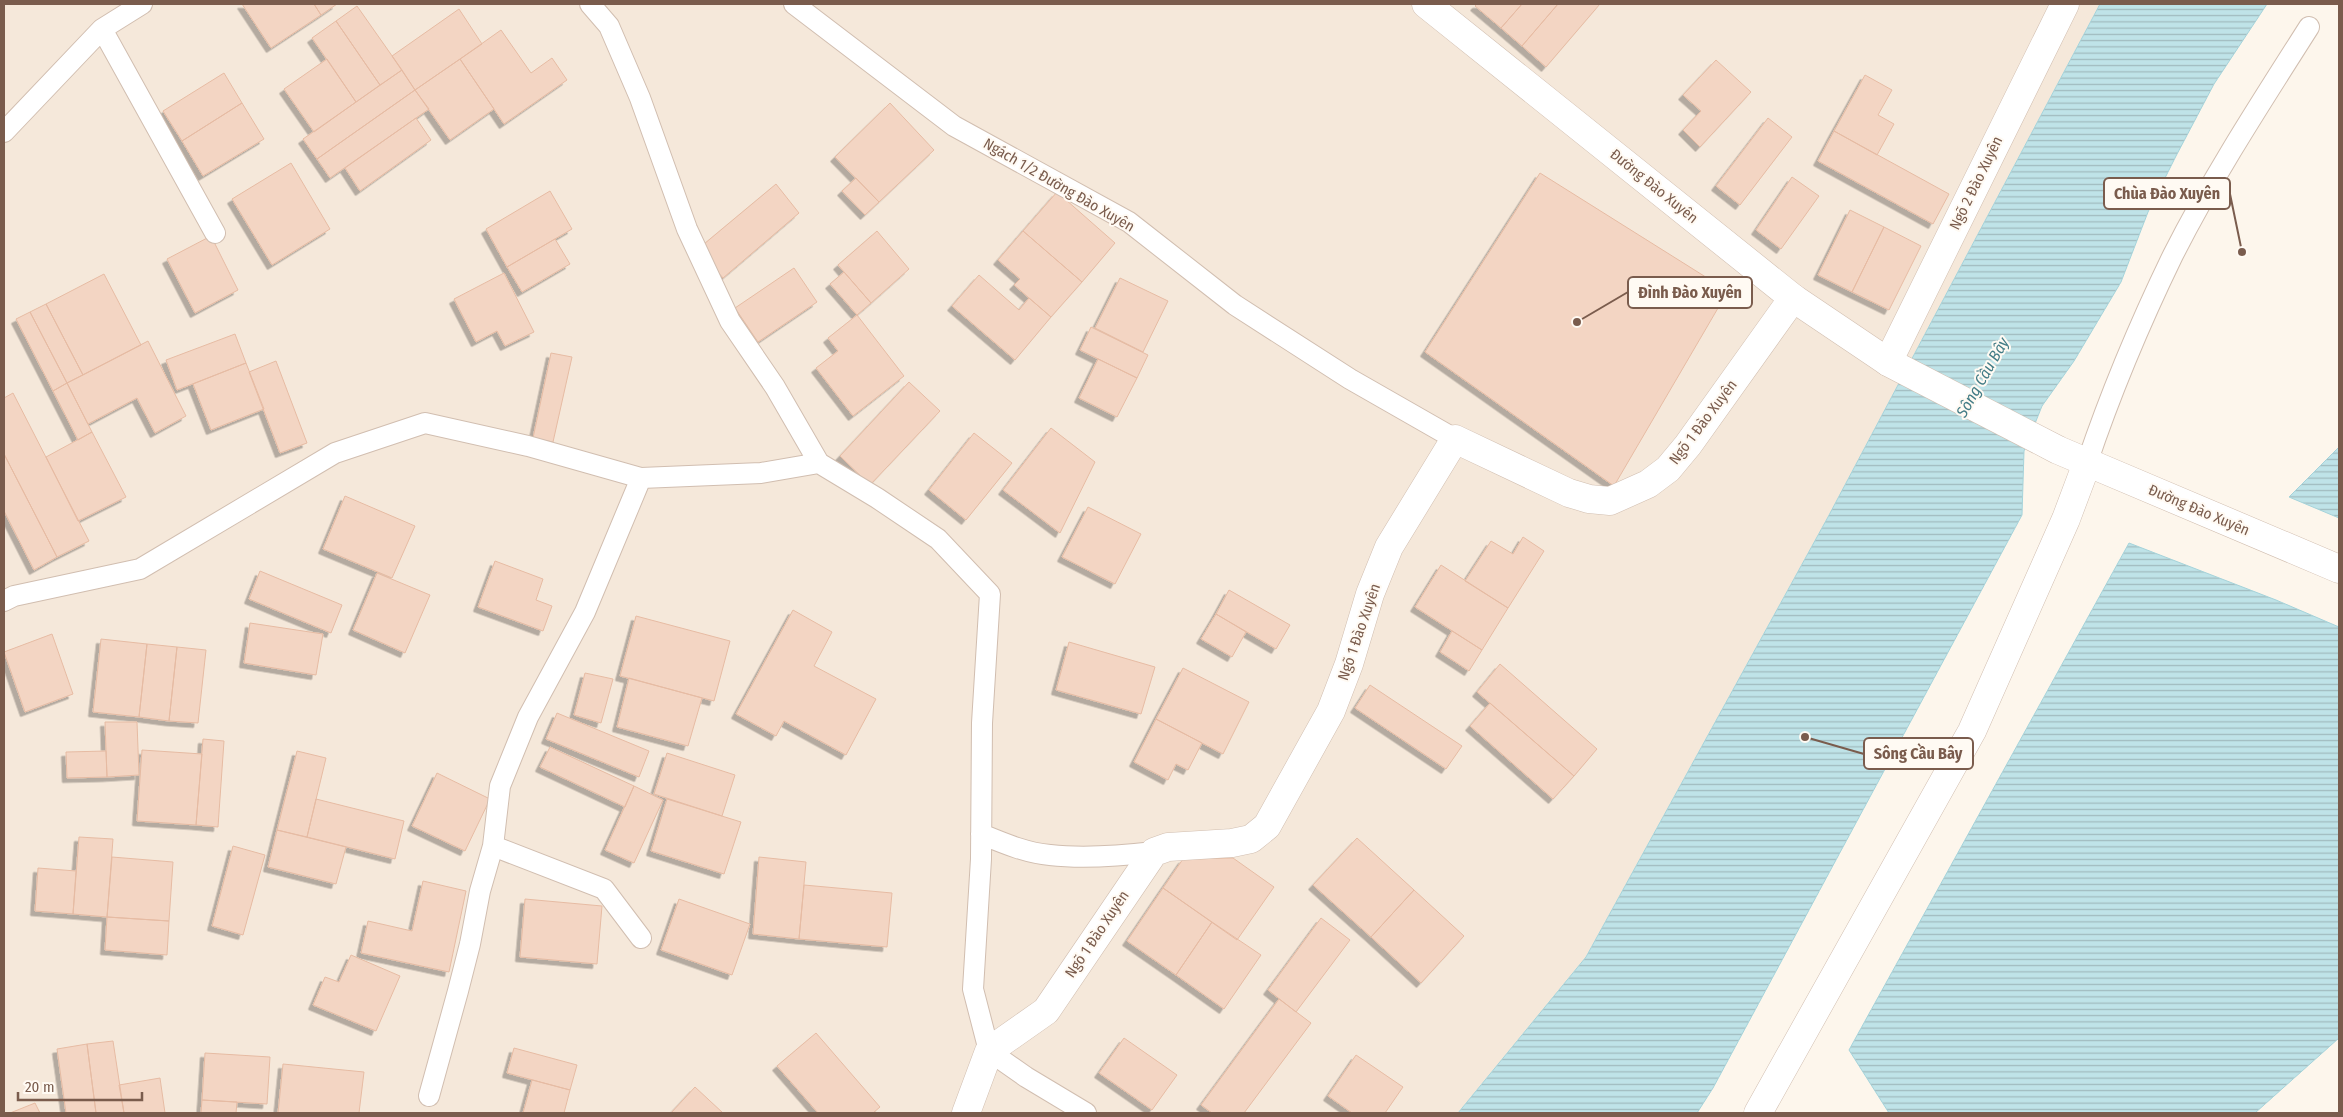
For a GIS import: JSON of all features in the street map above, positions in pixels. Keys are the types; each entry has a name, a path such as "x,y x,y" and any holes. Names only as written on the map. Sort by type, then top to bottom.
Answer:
{"street":[{"name":"Đường Đào Xuyên","path":"1426,4 1793,298 1888,362 2058,450 2339,569"},
{"name":"Ngõ 2 Đào Xuyên","path":"1888,362 2061,5"},
{"name":"Ngõ 1 Đào Xuyên","path":"989,1051 1046,1011 1154,852 1168,847 1232,843 1251,839 1267,826 1331,711 1349,664 1370,594 1390,547 1455,439 1569,492 1589,499 1610,501 1648,484 1668,468 1688,445 1793,298"},
{"path":"1758,1113 1972,731 2066,519 2087,463"},
{"path":"966,1113 989,1051"}],"lane":[{"path":"4,132 102,29 142,4"},
{"path":"590,4 609,26 640,98 687,229 730,321 776,386 819,463 877,498 938,539 990,594 982,723 980,834 973,989 989,1051 1026,1077 1086,1113"},
{"name":"Ngách 1/2 Đường Đào Xuyên","path":"794,4 954,126 1129,222 1256,319 1350,379 1455,439"},
{"path":"2087,463 2116,382 2174,255 2247,125 2309,27"},
{"path":"102,29 215,233"},
{"path":"4,600 14,596 140,569 334,453 425,423 528,446 641,478 761,473 819,463"},
{"path":"428,1096 470,944 480,892 493,846 500,786 528,717 585,612 641,478"},
{"path":"980,834 1014,847 1049,855 1121,856 1154,852"},
{"path":"493,846 604,889 642,938"}],"shaded area":[{"path":"4,4 2100,4 1828,517 1586,957 1458,1113 4,1113"}],"water":[{"name":"Sông Cầu Bây","path":"2100,4 2267,4 2214,84 2176,156 2148,212 2121,282 2074,361 2042,406 2024,451 2022,515 1713,1088 1697,1113 1458,1113 1586,957 1828,517"},
{"path":"2339,447 2339,518 2289,497"},
{"path":"2129,543 2276,600 2339,627 2339,1038 2255,1113 1889,1113 1849,1050"}],"building":[{"path":"242,4 314,4 321,15 271,48"},
{"path":"314,4 337,4 321,15"},
{"path":"1477,4 1522,4 1501,28 1475,6"},
{"path":"1522,4 1558,4 1522,46 1501,28"},
{"path":"1558,4 1600,4 1546,67 1522,46"},
{"path":"357,6 402,70 380,85 336,21"},
{"path":"459,9 482,44 415,90 392,56"},
{"path":"336,21 380,85 356,102 312,38"},
{"path":"501,30 531,73 552,58 567,80 504,124 460,59"},
{"path":"327,59 356,102 314,132 284,89"},
{"path":"460,59 494,109 450,140 415,90"},
{"path":"1716,60 1751,92 1700,147 1683,130 1701,111 1683,95"},
{"path":"402,70 415,90 317,159 303,139"},
{"path":"224,73 242,103 182,141 163,111"},
{"path":"1865,75 1892,90 1878,115 1894,124 1877,155 1834,131"},
{"path":"415,90 429,109 330,178 317,159"},
{"path":"242,103 264,139 203,176 182,141"},
{"path":"890,103 934,150 879,202 835,157"},
{"path":"416,118 431,140 360,191 345,168"},
{"path":"1768,118 1792,137 1740,205 1716,186"},
{"path":"1834,131 1949,194 1933,224 1818,161"},
{"path":"291,163 330,229 272,265 232,199"},
{"path":"1540,173 1728,291 1614,486 1425,352"},
{"path":"1792,177 1819,196 1781,249 1756,230"},
{"path":"856,178 879,202 865,215 842,191"},
{"path":"776,184 799,213 723,278 698,249"},
{"path":"550,191 572,229 507,267 486,229"},
{"path":"1057,192 1115,243 1082,282 1023,231"},
{"path":"1850,210 1884,227 1852,292 1818,275"},
{"path":"1884,227 1921,246 1889,310 1852,292"},
{"path":"877,231 909,269 871,303 838,265"},
{"path":"1023,231 1082,282 1051,317 1014,285 1020,279 998,260"},
{"path":"211,236 238,290 195,313 167,259"},
{"path":"555,239 570,264 522,292 507,267"},
{"path":"794,268 817,302 758,342 735,308"},
{"path":"844,272 871,303 857,315 830,284"},
{"path":"504,273 534,332 505,346 497,331 476,342 454,299"},
{"path":"104,274 141,345 83,375 46,304"},
{"path":"979,275 1019,310 1029,298 1051,317 1015,360 952,306"},
{"path":"1120,278 1168,301 1143,352 1095,328"},
{"path":"46,304 83,375 67,383 30,312"},
{"path":"30,312 67,383 53,391 16,319"},
{"path":"857,315 904,376 853,416 816,368 838,351 828,338"},
{"path":"1091,327 1148,355 1137,378 1080,350"},
{"path":"235,334 246,363 177,390 166,360"},
{"path":"148,341 186,416 155,433 137,398 88,424 67,383"},
{"path":"551,353 572,357 553,442 533,438"},
{"path":"1098,359 1137,378 1117,417 1079,398"},
{"path":"276,361 307,443 280,453 249,372"},
{"path":"246,363 264,409 211,430 193,384"},
{"path":"909,382 940,411 870,485 840,456"},
{"path":"67,383 92,432 78,440 53,391"},
{"path":"13,393 89,541 57,557 4,454 4,398"},
{"path":"1051,428 1095,462 1060,533 1003,490"},
{"path":"92,432 126,497 78,521 46,457"},
{"path":"974,433 1012,463 966,520 929,490"},
{"path":"4,454 57,557 34,570 4,511"},
{"path":"345,496 415,526 392,578 323,549"},
{"path":"1088,507 1141,534 1115,584 1062,557"},
{"path":"1523,537 1544,551 1508,608 1465,581 1491,541 1513,554"},
{"path":"495,561 543,579 536,600 552,606 543,631 478,607"},
{"path":"1441,565 1508,608 1482,650 1415,607"},
{"path":"260,571 342,605 331,633 249,599"},
{"path":"377,573 430,595 405,653 353,630"},
{"path":"1229,590 1290,625 1276,649 1216,614"},
{"path":"793,610 832,632 814,666 876,699 846,755 784,721 776,736 736,714"},
{"path":"1216,614 1246,632 1232,657 1201,639"},
{"path":"636,616 730,641 714,701 620,676"},
{"path":"250,623 323,634 316,675 244,663"},
{"path":"1452,631 1482,650 1469,671 1440,652"},
{"path":"52,634 73,694 25,712 4,652"},
{"path":"101,639 147,644 139,717 93,712"},
{"path":"1069,642 1155,667 1141,714 1056,690"},
{"path":"147,644 177,647 169,721 139,717"},
{"path":"177,647 206,650 198,723 169,721"},
{"path":"1500,664 1597,749 1574,776 1477,692"},
{"path":"1183,668 1249,702 1223,754 1156,719"},
{"path":"585,673 613,679 601,723 574,715"},
{"path":"629,678 702,698 688,746 617,727"},
{"path":"1370,685 1462,746 1446,769 1355,708"},
{"path":"1490,703 1574,776 1553,799 1470,726"},
{"path":"557,713 649,751 639,777 546,739"},
{"path":"1156,719 1202,743 1188,770 1176,764 1168,780 1134,762"},
{"path":"105,722 137,722 139,775 107,777"},
{"path":"203,739 224,741 218,827 196,825"},
{"path":"550,747 634,786 625,807 540,767"},
{"path":"142,750 202,754 196,825 137,821"},
{"path":"106,751 107,777 67,778 66,752"},
{"path":"297,751 326,758 307,837 277,830"},
{"path":"667,753 735,775 722,816 654,794"},
{"path":"437,773 490,799 465,851 412,826"},
{"path":"634,786 663,800 634,863 605,850"},
{"path":"316,799 404,821 395,859 307,837"},
{"path":"667,799 741,822 724,874 651,851"},
{"path":"277,830 346,847 336,884 268,867"},
{"path":"79,837 113,839 107,917 73,914"},
{"path":"1357,838 1414,890 1371,937 1313,885"},
{"path":"233,846 265,855 243,935 212,926"},
{"path":"112,857 173,862 169,921 107,917"},
{"path":"759,857 806,862 799,939 753,934"},
{"path":"1233,858 1274,887 1237,940 1163,888 1183,859"},
{"path":"38,868 76,871 73,914 35,911"},
{"path":"423,881 466,891 449,972 361,953 368,921 412,931"},
{"path":"804,885 892,893 887,947 799,939"},
{"path":"1163,888 1212,922 1176,975 1127,941"},
{"path":"1414,890 1464,936 1421,983 1371,937"},
{"path":"525,899 602,906 597,964 520,957"},
{"path":"679,899 750,924 732,975 661,950"},
{"path":"107,917 169,921 167,955 105,950"},
{"path":"1321,918 1350,940 1296,1012 1268,990"},
{"path":"1212,922 1261,955 1224,1009 1176,975"},
{"path":"351,955 400,976 376,1031 313,1005 325,977 339,982"},
{"path":"1279,999 1311,1023 1244,1113 1212,1113 1201,1105"},
{"path":"816,1033 880,1107 873,1113 818,1113 777,1066"},
{"path":"1124,1038 1177,1075 1152,1110 1099,1073"},
{"path":"113,1041 124,1113 96,1113 87,1044"},
{"path":"87,1044 96,1113 66,1113 57,1049"},
{"path":"514,1048 577,1065 570,1090 507,1073"},
{"path":"205,1053 270,1057 267,1104 202,1100"},
{"path":"1356,1055 1403,1087 1385,1113 1352,1113 1328,1096"},
{"path":"283,1064 364,1072 359,1113 278,1113"},
{"path":"160,1078 165,1113 124,1113 119,1085"},
{"path":"532,1080 570,1090 564,1113 523,1113"},
{"path":"695,1087 723,1113 671,1113"},
{"path":"202,1100 237,1102 236,1113 201,1113"},
{"path":"35,1103 40,1113 10,1113"}],"place":[{"name":"Chùa Đào Xuyên","path":"2242,252"},
{"name":"Đình Đào Xuyên","path":"1577,322"},
{"name":"Sông Cầu Bây","path":"1805,737"}]}
